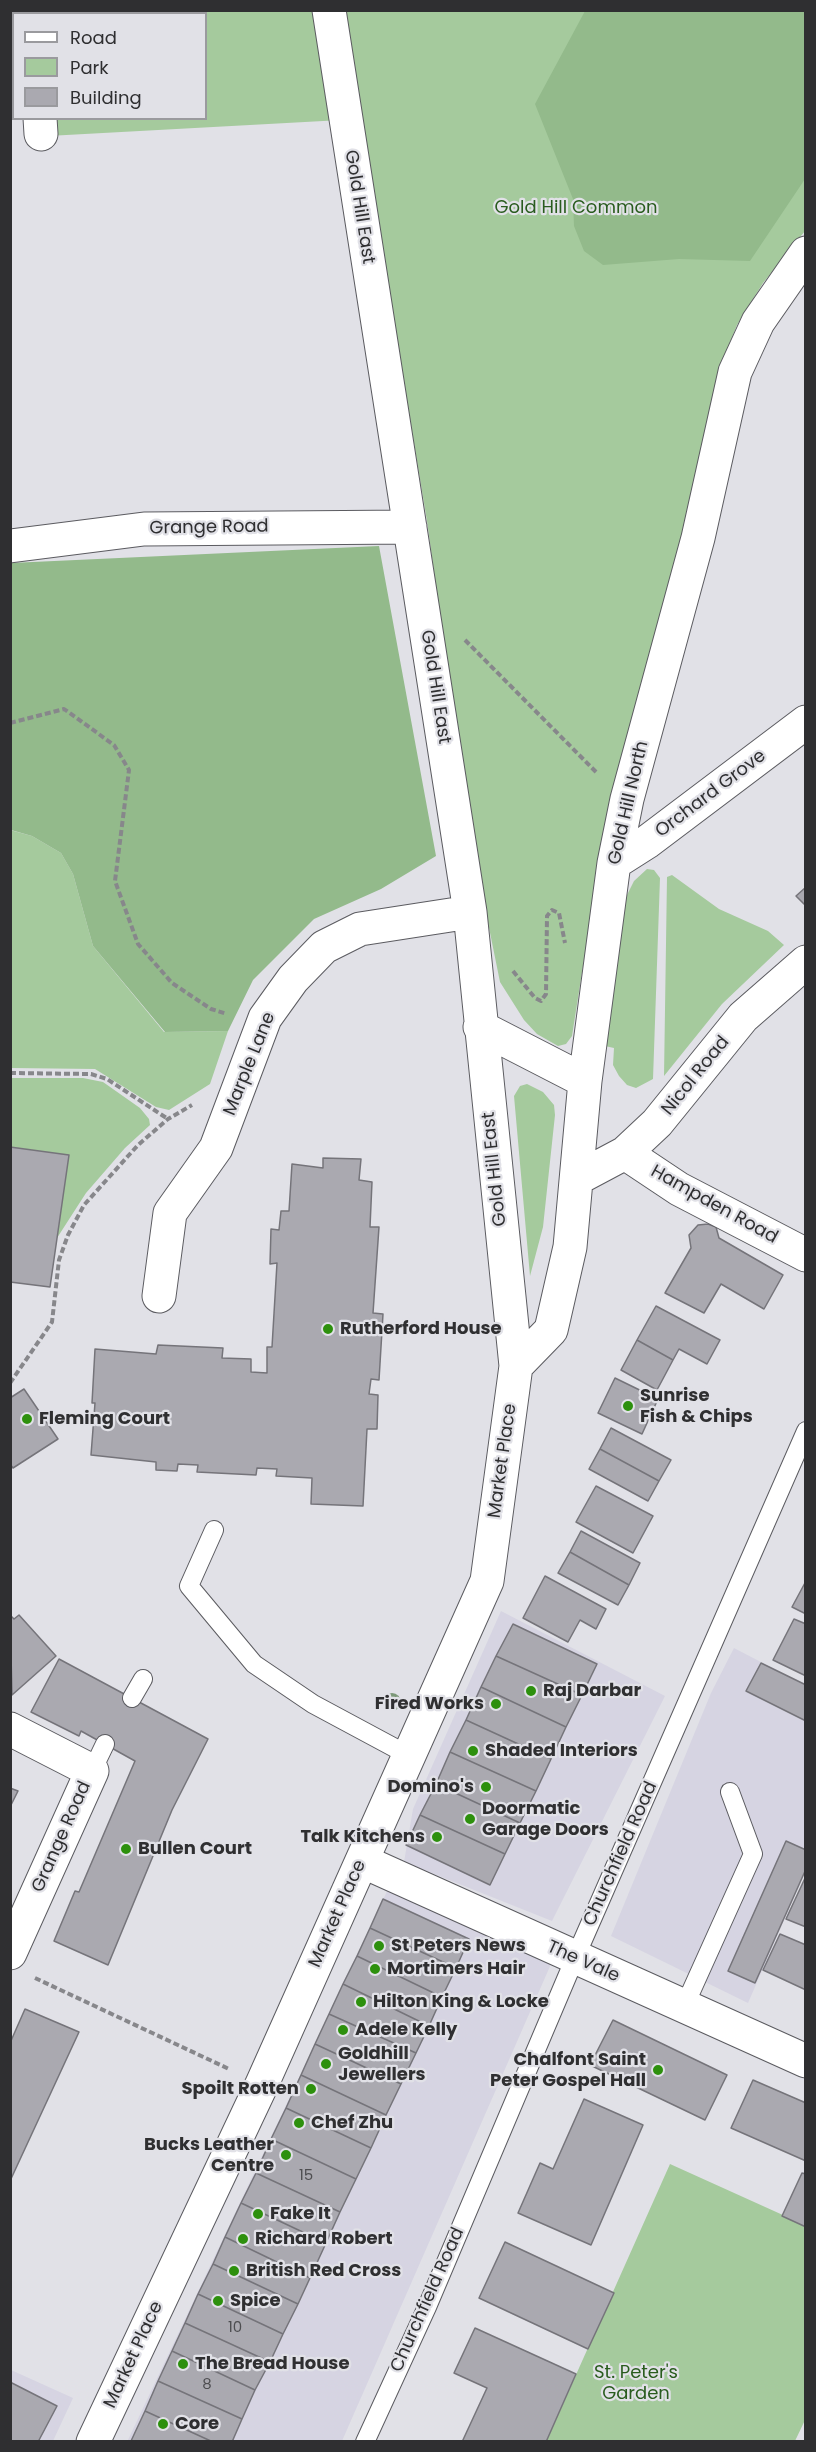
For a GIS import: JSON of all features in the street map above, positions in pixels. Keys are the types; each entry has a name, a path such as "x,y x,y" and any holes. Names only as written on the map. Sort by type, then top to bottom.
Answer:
{"street":[{"name":"Gold Hill East","path":"329,10 470,912 516,1366"},
{"name":"Gold Hill North","path":"516,1366 551,1330 570,1247 585,1080 614,863 627,799 698,538 735,372 758,322 806,253"},
{"name":"Grange Road","path":"10,546 144,529 410,527"},
{"name":"Orchard Grove","path":"614,863 647,842 806,722"},
{"name":"Marple Lane","path":"159,1296 170,1213 216,1148 265,1018 293,980 324,947 360,929 470,912"},
{"name":"Nicol Road","path":"578,1178 625,1153 657,1123 743,1017 806,962"},
{"path":"480,1028 585,1080"},
{"name":"Hampden Road","path":"625,1153 679,1189 806,1256"},
{"name":"Market Place","path":"93,2442 262,2084 487,1581 516,1366"},
{"name":"Grange Road","path":"10,1729 98,1758 19,1964"},
{"name":"The Vale","path":"362,1861 806,2061"}],"lane":[{"name":"Churchfield Road","path":"364,2442 427,2307 575,1958 806,1431"},
{"path":"214,1530 189,1586 254,1664 313,1704 408,1755"},
{"path":"132,1698 143,1679"},
{"path":"684,2007 753,1854 730,1792"}],"path":[{"path":"460,636 600,776"},
{"path":"10,723 64,709 114,745 129,770 115,881 138,944 172,983 211,1009 231,1016"},
{"path":"476,972 507,964 535,998 541,1001 546,994 547,916 552,909 559,913 564,942 571,947"},
{"path":"10,1073 91,1074 107,1079 168,1119"},
{"path":"10,1383 52,1322 59,1260 68,1235 84,1205 138,1145 168,1119 197,1102"},
{"path":"19,1964 235,2072"}],"shaded area":[{"path":"501,1611 665,1696 552,1921 404,1862 413,1809"},
{"path":"734,1648 805,1685 805,1872 748,2003 611,1936 711,1693"},
{"path":"389,1887 551,1964 342,2441 127,2442"},
{"path":"11,2370 73,2398 53,2441 11,2442"}],"green space":[{"path":"585,11 805,11 805,179 750,261 679,259 603,265 584,251 574,226 573,199 535,104"},
{"name":"Gold Hill Common","path":"805,11 805,231 763,283 737,325 719,370 676,560 597,877 572,1036 566,1044 558,1046 537,1034 524,1020 500,982 470,834 427,521 360,119 48,136 47,120 207,120 207,12 42,12"},
{"path":"379,546 436,856 381,889 314,919 253,980 228,1031 165,1032 93,946 73,874 61,853 32,836 11,830 11,563"},
{"path":"10,830 32,836 61,853 73,874 93,946 164,1032 228,1031 210,1084 169,1110 156,1107 95,1069 11,1068"},
{"path":"647,869 654,870 660,878 653,1079 636,1088 627,1085 619,1076 613,1065 614,1048 605,1046 626,897 634,881"},
{"path":"672,875 719,909 768,931 784,945 722,1004 664,1076 667,877"},
{"path":"11,1078 83,1078 103,1082 140,1108 149,1119 150,1125 125,1148 86,1193 57,1238 69,1155 11,1147"},
{"path":"527,1084 543,1092 554,1105 555,1115 543,1227 530,1276 514,1096 520,1086"},
{"name":"St. Peter's Garden","path":"670,2164 805,2225 806,2418 795,2441 546,2442"}],"building":[{"path":"806,887 806,906 796,896"},
{"path":"10,1147 69,1155 50,1287 10,1282"},
{"name":"Rutherford House","path":"323,1158 361,1159 359,1180 372,1182 370,1227 379,1227 373,1313 383,1314 379,1380 371,1379 369,1394 378,1395 377,1429 367,1429 363,1506 311,1504 312,1478 276,1476 277,1469 257,1468 256,1475 197,1472 198,1465 178,1464 177,1471 156,1470 156,1462 91,1455 95,1403 92,1403 95,1349 156,1354 158,1345 223,1348 222,1358 251,1359 251,1372 267,1373 267,1347 272,1347 277,1263 270,1264 271,1229 279,1230 281,1211 289,1211 292,1164 323,1168"},
{"path":"708,1224 716,1227 719,1238 783,1275 764,1309 721,1284 704,1313 665,1293 691,1248 689,1235 698,1225"},
{"path":"656,1306 720,1340 707,1364 679,1349 673,1360 637,1340"},
{"path":"637,1340 673,1360 657,1390 621,1370"},
{"name":"Sunrise Fish & Chips","path":"615,1378 658,1399 642,1434 598,1413"},
{"name":"Fleming Court","path":"24,1389 58,1439 13,1468 10,1464 10,1398"},
{"path":"611,1428 671,1460 659,1481 600,1449"},
{"path":"600,1449 659,1481 648,1501 589,1469"},
{"path":"596,1486 653,1516 633,1553 576,1522"},
{"path":"581,1531 640,1563 629,1585 570,1552"},
{"path":"570,1552 629,1585 618,1605 558,1573"},
{"path":"545,1576 606,1609 596,1629 580,1620 568,1642 523,1618"},
{"path":"806,1581 806,1614 792,1607"},
{"path":"10,1615 14,1619 19,1615 56,1656 12,1695"},
{"path":"794,1619 806,1624 806,1676 773,1660"},
{"path":"513,1624 597,1664 582,1695 496,1656"},
{"name":"Raj Darbar","path":"496,1656 582,1695 566,1727 481,1687"},
{"name":"Bullen Court","path":"59,1659 208,1739 172,1810 108,1965 54,1941 75,1891 79,1892 135,1761 81,1731 79,1736 31,1712"},
{"path":"761,1663 806,1685 806,1721 746,1691"},
{"path":"481,1687 566,1727 551,1759 466,1720"},
{"path":"466,1720 551,1759 536,1791 450,1752"},
{"name":"Domino's","path":"450,1752 536,1791 520,1823 436,1784"},
{"name":"Doormatic Garage Doors","path":"436,1784 520,1823 505,1854 420,1815"},
{"path":"10,1788 18,1791 10,1807"},
{"path":"420,1815 505,1854 490,1885 406,1845"},
{"path":"786,1841 806,1850 806,1869 755,1983 728,1971"},
{"path":"806,1876 806,1927 786,1919"},
{"path":"383,1899 469,1939 456,1968 370,1928"},
{"path":"370,1928 456,1968 442,1997 357,1956"},
{"path":"780,1934 806,1945 806,1990 763,1970"},
{"path":"357,1956 442,1997 429,2026 343,1984"},
{"path":"343,1984 429,2026 416,2053 329,2014"},
{"path":"25,2009 79,2032 10,2181 10,2043"},
{"path":"329,2014 416,2053 401,2084 315,2044"},
{"name":"Chalfont Saint Peter Gospel Hall","path":"613,2020 727,2075 705,2120 590,2065"},
{"path":"315,2044 401,2084 386,2115 301,2075"},
{"path":"301,2075 386,2115 371,2148 286,2108"},
{"path":"753,2080 806,2103 806,2161 731,2128"},
{"path":"584,2099 643,2125 591,2245 518,2213 540,2163 553,2169"},
{"path":"286,2108 371,2148 356,2179 271,2139"},
{"path":"271,2139 356,2179 340,2212 256,2173"},
{"path":"256,2173 340,2212 326,2243 241,2203"},
{"path":"802,2173 806,2174 806,2227 782,2216"},
{"path":"241,2203 326,2243 310,2278 225,2237"},
{"path":"225,2237 310,2278 298,2304 213,2264"},
{"path":"505,2242 614,2293 588,2349 479,2298"},
{"path":"213,2264 298,2304 283,2334 198,2294"},
{"path":"198,2294 283,2334 270,2362 185,2323"},
{"path":"185,2323 270,2362 255,2390 172,2351"},
{"path":"475,2328 576,2374 546,2442 462,2442 487,2388 454,2373"},
{"path":"172,2351 255,2390 242,2419 158,2381"},
{"path":"158,2381 242,2419 232,2442 213,2442 145,2411"},
{"path":"10,2382 57,2406 38,2442 10,2442"},
{"path":"145,2411 213,2442 133,2442 131,2441"}],"place":[{"name":"Rutherford House","path":"328,1329"},
{"name":"Sunrise Fish & Chips","path":"628,1406"},
{"name":"Fleming Court","path":"27,1419"},
{"name":"Raj Darbar","path":"531,1691"},
{"name":"Fired Works","path":"496,1704"},
{"name":"Shaded Interiors","path":"473,1751"},
{"name":"Domino's","path":"486,1787"},
{"name":"Doormatic Garage Doors","path":"470,1819"},
{"name":"Talk Kitchens","path":"437,1837"},
{"name":"Bullen Court","path":"126,1849"},
{"name":"St Peters News","path":"379,1946"},
{"name":"Mortimers Hair","path":"375,1969"},
{"name":"Hilton King & Locke","path":"361,2002"},
{"name":"Adele Kelly","path":"343,2030"},
{"name":"Goldhill Jewellers","path":"326,2064"},
{"name":"Chalfont Saint Peter Gospel Hall","path":"658,2070"},
{"name":"Spoilt Rotten","path":"311,2089"},
{"name":"Chef Zhu","path":"299,2123"},
{"name":"Bucks Leather Centre","path":"286,2155"},
{"name":"Fake It","path":"258,2214"},
{"name":"Richard Robert","path":"243,2239"},
{"name":"British Red Cross","path":"234,2271"},
{"name":"Spice","path":"218,2301"},
{"name":"The Bread House","path":"183,2364"},
{"name":"Core","path":"163,2424"}]}
